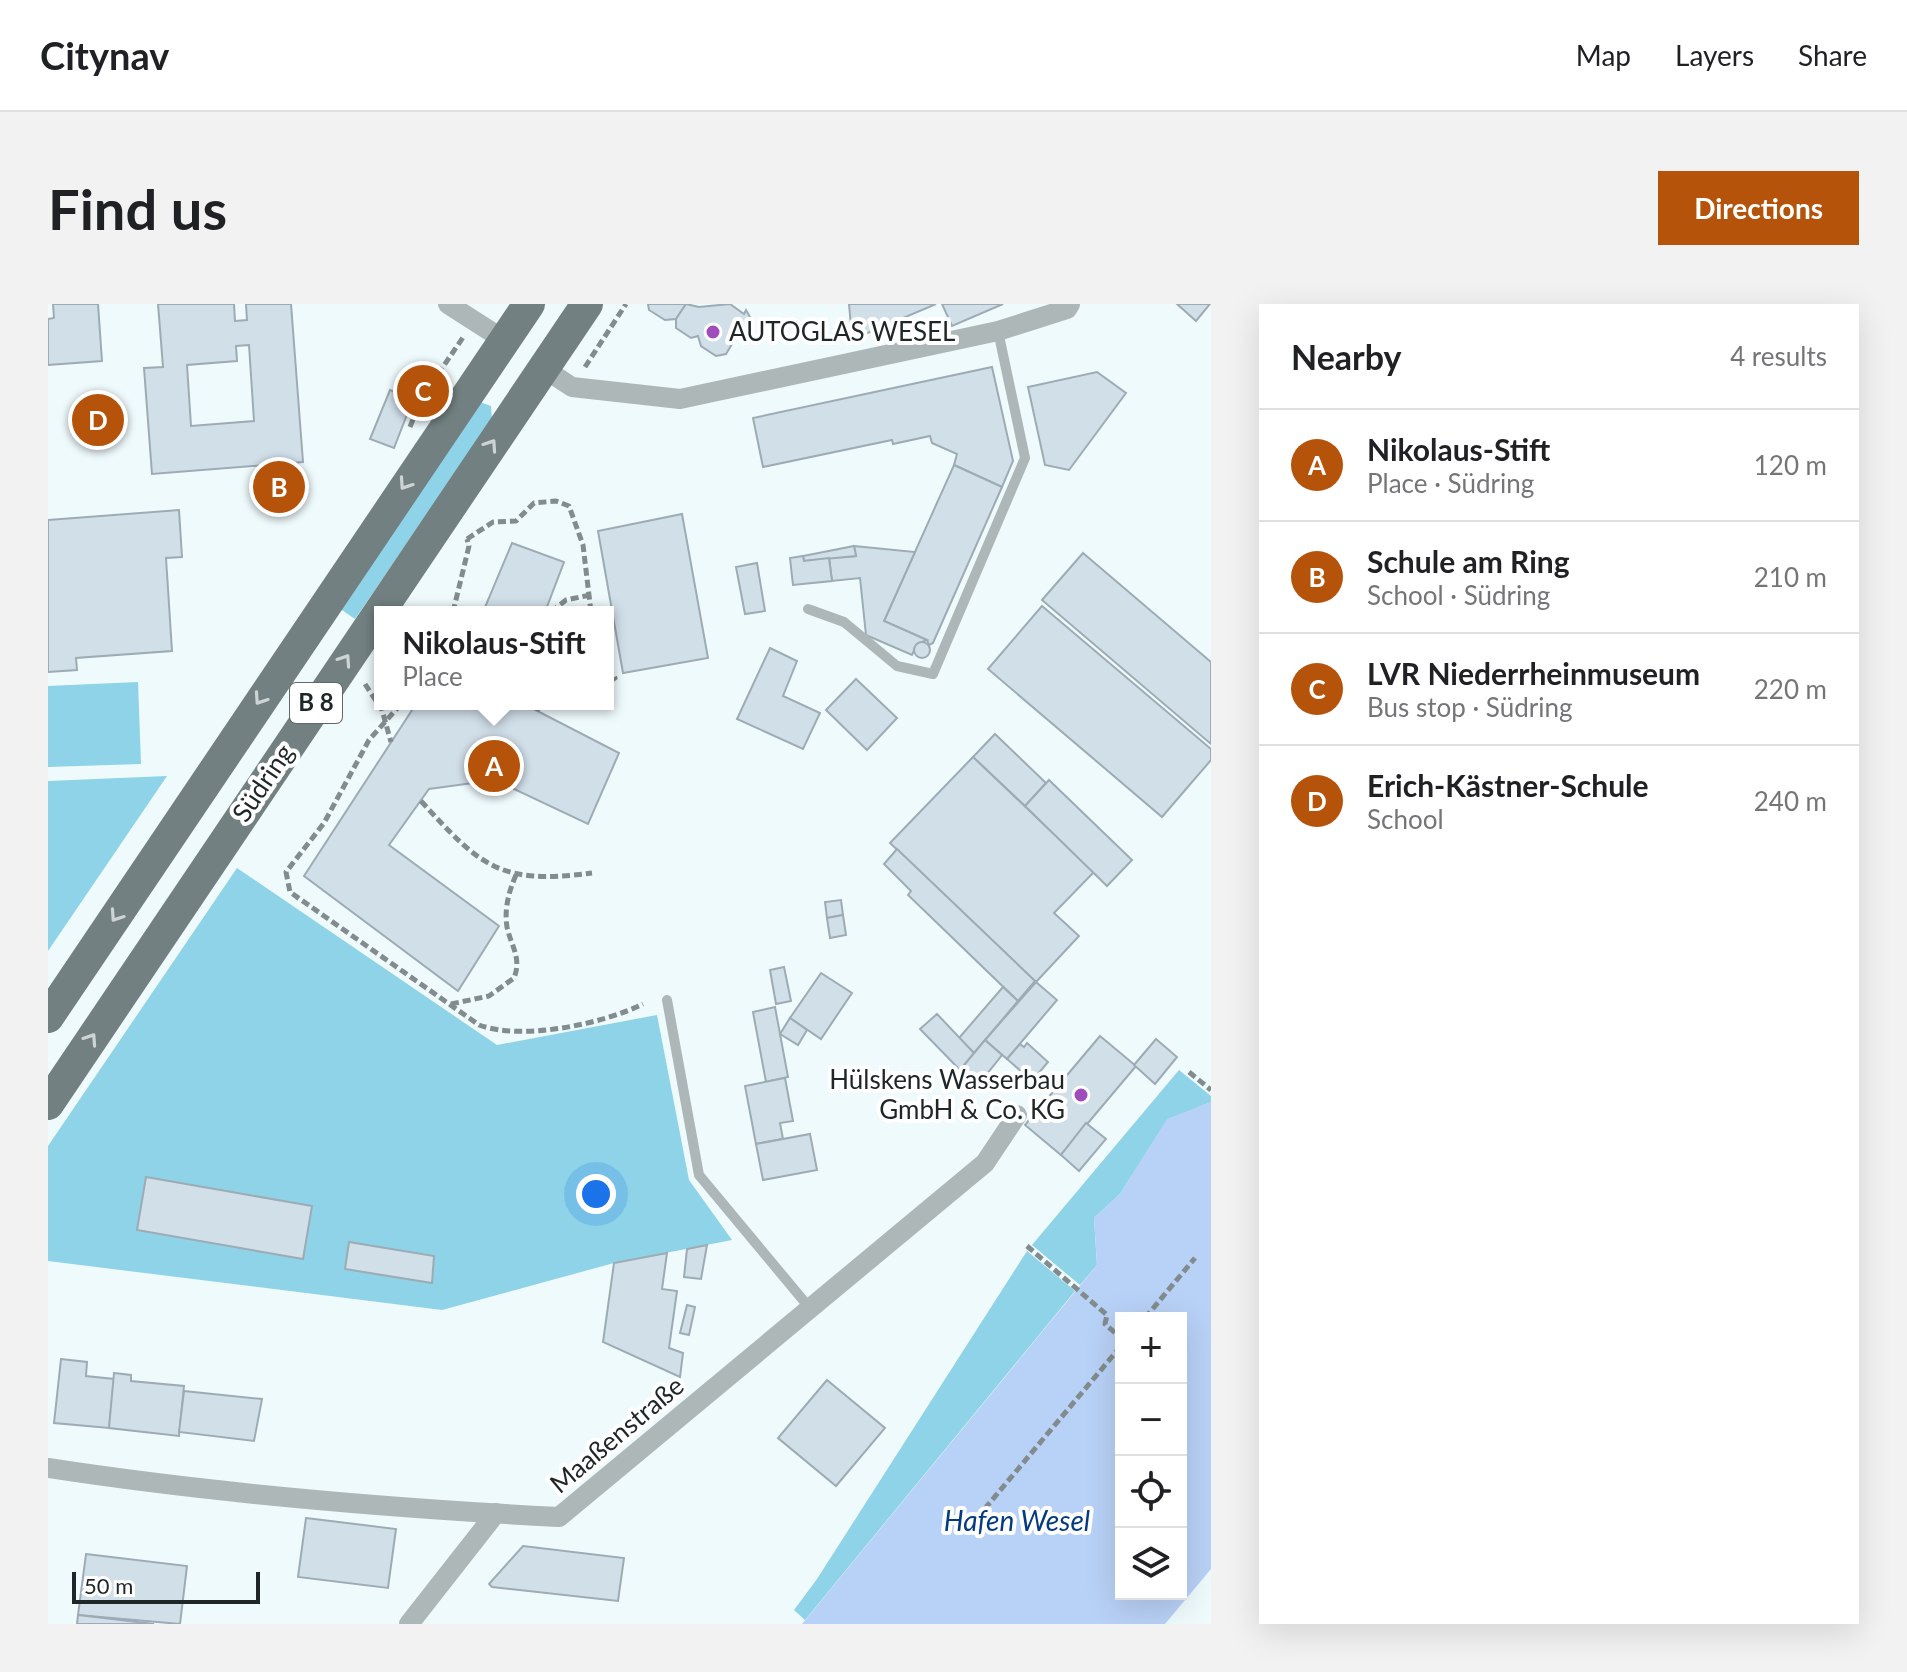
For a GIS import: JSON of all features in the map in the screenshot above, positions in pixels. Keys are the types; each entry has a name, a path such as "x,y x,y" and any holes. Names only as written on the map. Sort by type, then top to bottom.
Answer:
{"main road":[{"name":"Südring","path":"48,1017 529,304"},
{"name":"Südring","path":"383,606 587,304"},
{"path":"504,340 543,368"},
{"name":"Südring","path":"48,1104 374,619"}],"street":[{"path":"448,304 504,340"},
{"path":"543,368 572,387 680,399 998,331 1067,309 1070,304"},
{"name":"Maaßenstraße","path":"48,1468 153,1483 559,1517 808,1306 985,1163 1017,1115"},
{"path":"409,1624 496,1513"}],"lane":[{"path":"808,609 844,622 897,666 933,674 1025,458 998,331"},
{"path":"667,1000 699,1175 808,1306"}],"path":[{"path":"572,387 626,304"},
{"path":"467,539 493,522 516,521 534,503 556,501 569,506 583,545 591,606"},
{"path":"454,606 469,546 467,539 459,532"},
{"path":"558,606 566,600 590,595"},
{"path":"360,676 374,698"},
{"path":"382,710 391,742"},
{"path":"396,710 351,769 324,823 286,872 290,892 479,1025 511,1033 599,1020 643,1004"},
{"path":"421,801 475,855 516,875 555,878 592,873"},
{"path":"450,1004 489,996 514,978 518,956 507,926 506,906 516,875"},
{"path":"1189,1072 1211,1090"},
{"path":"1027,1246 1107,1315 1105,1324 1115,1333"},
{"path":"1150,1312 1195,1258"},
{"path":"977,1518 1115,1353"}],"shaded area":[{"path":"480,402 491,406 492,419 355,619 336,606"},
{"path":"138,682 141,764 48,767 48,686"},
{"path":"167,776 48,951 48,781"},
{"path":"237,868 497,1045 657,1015 689,1180 732,1240 614,1263 442,1310 48,1261 48,1146"},
{"path":"1179,1070 1211,1096 1211,1102 1167,1120 1120,1194 1094,1218 1097,1265 1080,1285 1032,1245"},
{"path":"1027,1251 1075,1291 805,1620 794,1610 817,1579"}],"water":[{"name":"Hafen Wesel","path":"1211,1102 1211,1569 1187,1598 1187,1312 1115,1312 1115,1600 1185,1600 1165,1624 802,1624 1097,1265 1094,1218 1120,1194 1167,1119"}],"building":[{"path":"53,304 98,304 102,361 48,365 48,319 54,318"},
{"path":"158,304 234,304 235,321 247,320 246,304 291,304 303,462 152,474 144,368 163,367","holes":["249,345 254,421 191,426 187,365 237,361 236,346"]},
{"path":"648,304 686,304 676,319 665,320 649,310"},
{"name":"AUTOGLAS WESEL","path":"686,304 699,307 730,304 744,314 746,310 750,317 743,328 745,337 735,339 726,354 716,356 701,346 698,336 691,338 676,328 676,319"},
{"path":"849,304 936,304 856,338 851,327"},
{"path":"942,304 1003,304 952,326"},
{"path":"1177,304 1210,304 1196,321"},
{"path":"992,367 1013,461 1002,487 954,465 957,454 932,443 930,436 893,444 892,440 763,467 753,418"},
{"path":"1097,372 1126,393 1069,470 1045,465 1028,387"},
{"path":"390,390 413,399 394,448 370,439"},
{"path":"954,465 1002,487 933,643 929,645 927,640 884,621"},
{"path":"179,510 182,557 166,558 172,651 76,658 77,670 48,672 48,520"},
{"path":"682,514 708,658 623,673 614,606 611,606 598,531"},
{"path":"512,543 564,562 547,606 486,606"},
{"path":"854,546 915,552 884,621 927,640 917,644 912,655 866,635 860,578 832,581 829,558 856,556"},
{"path":"854,546 856,556 804,561 803,556"},
{"path":"1083,553 1211,662 1211,744 1042,600"},
{"path":"803,556 804,561 829,558 832,581 793,585 790,558"},
{"path":"757,563 765,611 745,614 736,567"},
{"path":"1042,606 1211,749 1211,760 1162,817 988,669"},
{"path":"922,642 928,644 928,656 922,658 916,656 914,650 916,644"},
{"path":"770,648 797,661 783,696 820,713 803,749 737,719"},
{"path":"856,679 897,718 867,750 826,710"},
{"path":"412,710 536,710 619,753 588,824 495,780 429,789 389,845 499,926 458,991 304,876"},
{"path":"995,734 1046,783 1025,806 973,757"},
{"path":"973,757 1094,872 1054,913 1079,936 1036,982 890,843"},
{"path":"1049,780 1132,860 1107,886 1025,806"},
{"path":"897,849 1035,981 1018,1001 908,895 911,891 884,864"},
{"path":"841,900 843,915 827,918 825,902"},
{"path":"843,915 846,935 830,938 827,918"},
{"path":"784,967 791,1001 776,1004 770,970"},
{"path":"821,973 852,993 821,1039 790,1018"},
{"path":"1036,982 1057,1000 1007,1059 985,1040"},
{"path":"1003,987 1018,1001 974,1053 959,1038"},
{"path":"775,1007 788,1077 766,1082 753,1012"},
{"path":"937,1014 974,1053 960,1070 920,1029"},
{"path":"790,1018 807,1030 798,1045 780,1034"},
{"name":"Hülskens Wasserbau GmbH & Co. KG","path":"1100,1036 1136,1066 1061,1155 1025,1125"},
{"path":"1156,1039 1177,1057 1155,1084 1134,1065"},
{"path":"985,1040 1002,1055 978,1085 960,1070"},
{"path":"1027,1043 1048,1062 1032,1081 1007,1059 1020,1044 1024,1047"},
{"path":"785,1078 793,1121 780,1123 783,1139 756,1144 745,1086"},
{"path":"1086,1123 1106,1139 1079,1171 1061,1155"},
{"path":"810,1134 817,1170 763,1180 756,1144"},
{"path":"146,1177 312,1206 303,1259 137,1230"},
{"path":"349,1242 434,1256 432,1283 345,1269"},
{"path":"707,1245 701,1279 684,1277 687,1249"},
{"path":"667,1253 662,1289 677,1291 669,1348 683,1353 680,1377 603,1342 614,1263"},
{"path":"687,1305 695,1307 689,1335 680,1333"},
{"path":"61,1359 87,1362 86,1376 114,1379 109,1428 54,1423"},
{"path":"114,1373 131,1375 131,1381 184,1386 179,1436 109,1428"},
{"path":"827,1380 885,1428 836,1486 778,1438"},
{"path":"184,1391 262,1399 254,1441 179,1432"},
{"path":"306,1518 396,1529 388,1588 298,1577"},
{"path":"523,1546 624,1558 618,1601 492,1587 489,1584"},
{"path":"86,1554 187,1566 180,1624 78,1615"},
{"path":"78,1615 154,1624 77,1624"}],"place":[{"name":"AUTOGLAS WESEL","path":"713,332"},
{"name":"LVR Niederrheinmuseum","path":"423,391"},
{"name":"Erich-Kästner-Schule","path":"98,420"},
{"name":"Schule am Ring","path":"279,487"},
{"name":"Nikolaus-Stift","path":"494,766"},
{"name":"Hülskens Wasserbau GmbH & Co. KG","path":"1081,1095"}]}
